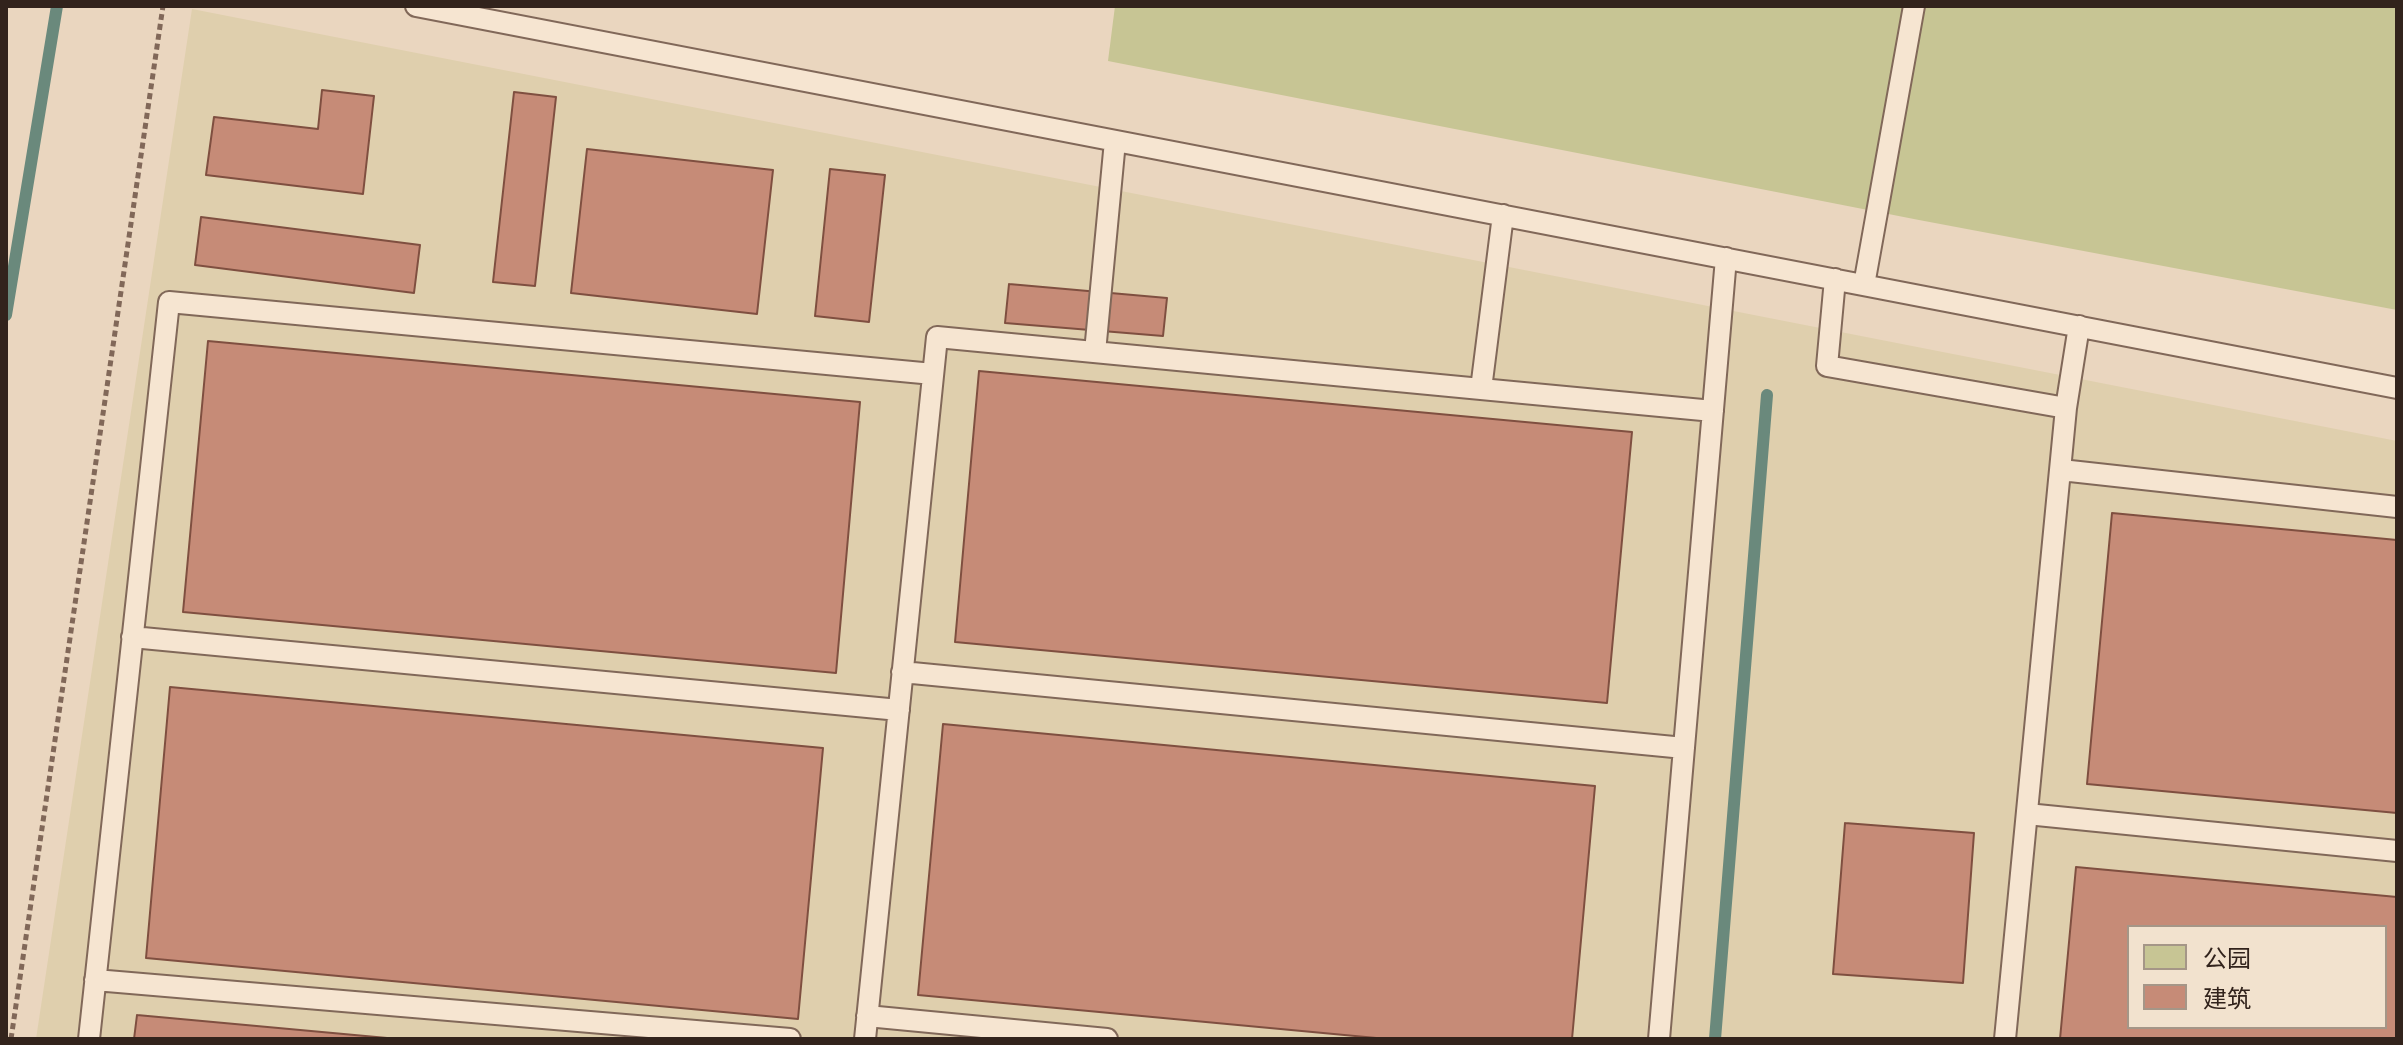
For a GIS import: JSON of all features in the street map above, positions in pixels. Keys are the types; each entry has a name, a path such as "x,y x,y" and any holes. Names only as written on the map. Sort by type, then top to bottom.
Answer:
{"lane":[{"path":"416,6 2397,388"},
{"path":"1864,285 1914,6"},
{"path":"1095,352 1115,141"},
{"path":"1481,389 1503,215"},
{"path":"1659,1039 1726,258"},
{"path":"1835,279 1827,366 2066,408"},
{"path":"89,1039 169,302 933,374"},
{"path":"2005,1039 2066,408 2079,326"},
{"path":"865,1039 937,337 1713,411"},
{"path":"2061,470 2397,507"},
{"path":"132,637 899,710"},
{"path":"902,672 1684,748"},
{"path":"2027,814 2397,851"},
{"path":"95,980 790,1039"},
{"path":"867,1016 1107,1039"}],"path":[{"path":"11,1039 163,6"}],"shaded area":[{"path":"192,9 2397,441 2397,1039 36,1039"}],"green space":[{"path":"1115,6 2397,6 2397,310 1108,61"}],"building":[{"path":"322,90 374,96 363,194 206,175 214,117 318,129"},
{"path":"514,92 556,97 535,286 493,282"},
{"path":"587,149 773,170 757,314 571,293"},
{"path":"830,169 885,175 869,322 815,316"},
{"path":"201,217 420,245 414,293 195,265"},
{"path":"1009,284 1167,298 1163,336 1005,323"},
{"path":"208,341 860,402 836,673 183,612"},
{"path":"979,371 1632,432 1607,703 955,642"},
{"path":"2112,513 2397,540 2397,813 2087,784"},
{"path":"170,687 823,748 798,1019 146,958"},
{"path":"943,724 1595,786 1572,1039 1387,1039 918,995"},
{"path":"1845,823 1974,833 1963,983 1833,974"},
{"path":"2076,867 2397,897 2397,1039 2060,1039"},
{"path":"137,1015 398,1039 134,1039"}],"waterway":[{"path":"6,315 57,6"},
{"path":"1715,1039 1767,395"}]}
